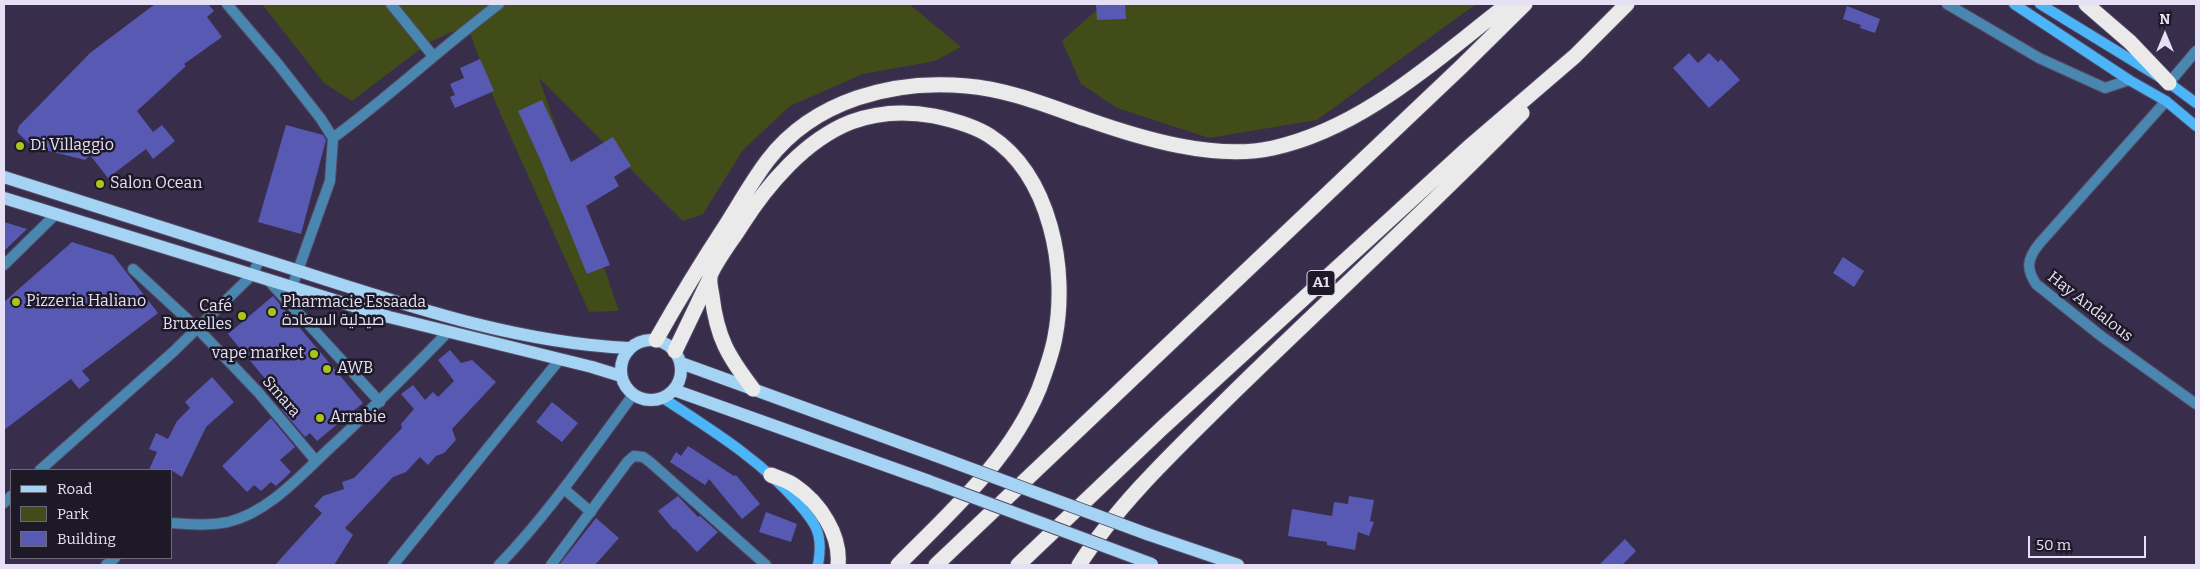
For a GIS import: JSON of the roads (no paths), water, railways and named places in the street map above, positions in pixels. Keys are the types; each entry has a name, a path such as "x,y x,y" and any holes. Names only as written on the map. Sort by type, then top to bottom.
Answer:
{"highway":[{"path":"656,340 679,298 745,192 769,158 796,131 822,113 838,106 884,89 923,84 969,86 1007,93 1135,135 1171,144 1234,152 1270,149 1312,137 1356,116 1410,79 1508,4"},
{"path":"936,565 1525,4"},
{"name":"A1","path":"1018,565 1161,429 1432,181 1575,56 1627,4"},
{"path":"2086,4 2130,42 2169,83"},
{"path":"1079,565 1092,544 1129,500 1187,440 1282,346 1446,191 1575,56"},
{"path":"678,357 710,278 746,218 765,192 800,156 825,135 850,122 872,115 914,113 960,122 990,136 1012,155 1034,186 1050,222 1058,268 1059,302 1055,338 1039,388 1026,416 998,461 898,565"},
{"path":"710,278 716,328 734,364 753,389"},
{"path":"771,475 795,485 815,505 832,528 838,565"}],"main road":[{"path":"4,177 298,271 418,308 490,327 573,344 629,348 646,340 666,343 678,357 753,389 1147,534 1238,565"},
{"path":"4,198 292,288 447,333 560,359 621,376"},
{"path":"629,348 620,366 621,376 625,386 633,395 648,400 663,398 674,390 681,377 678,357"},
{"path":"674,390 930,481 1154,564"}],"street":[{"path":"227,4 278,64 321,119 332,138 330,181 292,288"},
{"path":"391,4 433,56"},
{"path":"332,138 399,88 433,56 499,4"},
{"path":"1947,4 2039,58 2105,88 2129,80"},
{"path":"2014,4 2129,80 2166,102 2196,126"},
{"path":"2040,4 2169,83 2196,103"},
{"path":"2169,83 2196,51"},
{"name":"Hay Andalous","path":"2166,102 2038,244 2031,254 2028,264 2029,274 2036,284 2101,336 2196,404"},
{"path":"4,265 56,214"},
{"path":"41,469 198,328 252,275 260,259"},
{"name":"Smara","path":"133,269 198,328 258,392 316,461"},
{"path":"268,280 380,402"},
{"path":"172,522 207,524 229,522 252,512 296,482 380,402 447,333"},
{"path":"393,565 560,359"},
{"path":"499,565 520,543 564,489 633,395"},
{"path":"663,398 717,434 771,475 791,494 817,528 820,545 818,565"},
{"path":"551,565 628,461 634,456 643,457 766,565"},
{"path":"564,489 591,512"}],"place":[{"name":"Di Villaggio","path":"20,146"},
{"name":"Salon Ocean","path":"100,184"},
{"name":"Pizzeria Haliano","path":"16,302"},
{"name":"Pharmacie Essaada صيدلية السعادة","path":"272,312"},
{"name":"Café Bruxelles","path":"242,316"},
{"name":"vape market","path":"314,354"},
{"name":"AWB","path":"327,369"},
{"name":"Arrabie","path":"320,418"}]}
